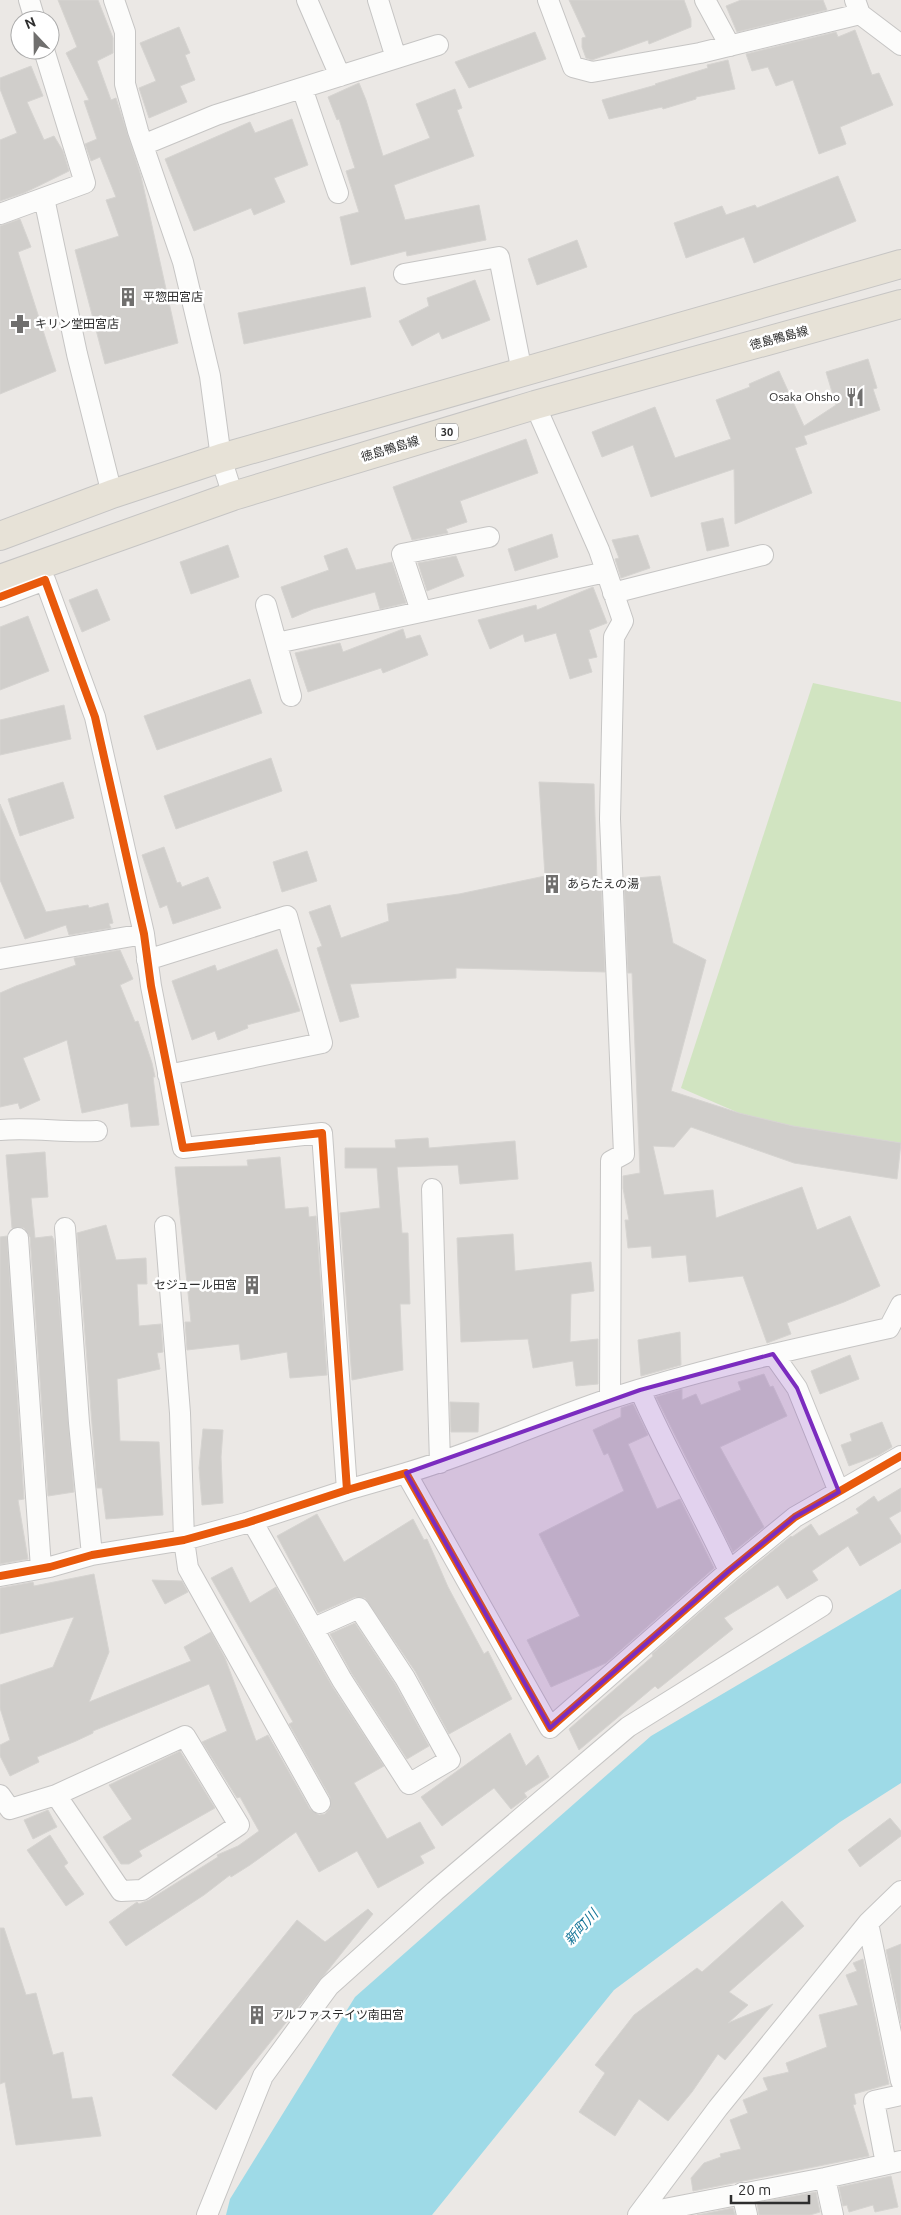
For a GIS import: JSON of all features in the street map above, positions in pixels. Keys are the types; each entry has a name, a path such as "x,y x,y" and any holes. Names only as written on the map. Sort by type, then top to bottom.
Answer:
{"main road":[{"path":"0,536 112,494 221,458 901,264"},
{"name":"徳島鴨島線","path":"0,579 234,496 535,405 901,304"}],"street":[{"path":"114,0 125,32 125,84 143,145 183,262 210,376 221,458 234,496"},
{"path":"307,0 340,76"},
{"path":"378,0 396,58"},
{"path":"548,0 573,67 592,72 730,46 857,7 901,45"},
{"path":"705,0 730,46"},
{"path":"143,145 216,115 438,45"},
{"path":"0,214 85,183 47,60"},
{"path":"302,88 338,193"},
{"path":"44,198 77,354 112,494"},
{"path":"404,274 499,258 522,372"},
{"path":"535,405 599,550 623,621 614,637 610,819 624,1154 610,1161 610,1399"},
{"path":"421,611 402,554 489,537"},
{"path":"613,593 763,556"},
{"path":"277,643 606,572"},
{"path":"0,597 45,580 95,717 144,934 147,960 183,1148 322,1133 347,1490"},
{"path":"266,605 291,696"},
{"path":"147,960 287,916 322,1043 168,1075"},
{"path":"0,959 144,934"},
{"path":"0,1130 20,1128 70,1133 97,1131"},
{"path":"432,1189 440,1463"},
{"path":"165,1226 180,1413 184,1540 188,1568 320,1803"},
{"path":"65,1228 92,1555"},
{"path":"18,1238 41,1568"},
{"path":"0,1576 92,1555 184,1540 252,1521 347,1490 440,1463 610,1399 702,1371 889,1328 901,1305"},
{"path":"773,1354 796,1388 839,1492"},
{"path":"640,1390 656,1427 708,1525 729,1570"},
{"path":"406,1473 550,1728 729,1570 795,1517 901,1456"},
{"path":"252,1521 342,1680 409,1784 450,1760 405,1678 359,1608 314,1628"},
{"path":"207,2215 263,2076 329,1986 435,1891 628,1727 822,1606"},
{"path":"0,1795 10,1809 56,1796 185,1736 239,1825 142,1890 121,1892 56,1796"},
{"path":"638,2214 718,2108 868,1923 901,1891"},
{"path":"868,1923 901,2081"},
{"path":"638,2214 825,2178 893,2162 874,2101 901,2095"},
{"path":"825,2178 834,2215"},
{"path":"742,2193 747,2215"}],"highlighted area":[{"path":"773,1354 797,1388 839,1492 795,1517 729,1571 550,1728 406,1473 640,1390"}],"green space":[{"path":"813,683 901,702 901,1143 793,1126 739,1113 681,1088"}],"water":[{"name":"新町川","path":"901,1589 901,1783 840,1822 614,1990 432,2215 226,2215 230,2199 355,1997 651,1736"}],"building":[{"path":"58,0 98,0 113,38 113,53 97,61 111,100 116,98 141,176 178,343 105,364 75,250 119,236 106,200 116,197 100,157 91,161 85,144 97,139 84,101 89,100 66,53 77,47"},
{"path":"569,0 684,0 691,19 691,27 649,44 648,40 592,60 586,58 582,47 582,38 586,37"},
{"path":"741,0 823,0 827,10 737,32 726,6"},
{"path":"179,27 190,53 185,55 195,80 180,86 187,102 149,118 139,88 156,81 140,43"},
{"path":"855,30 872,75 879,73 893,105 840,127 846,144 819,154 793,80 776,86 768,67 752,71 746,54 836,32 838,37"},
{"path":"535,32 546,59 469,88 455,62"},
{"path":"728,60 735,89 696,97 696,99 663,109 662,107 609,119 602,100 656,85 708,68 707,65"},
{"path":"31,66 43,96 27,102 44,140 54,136 63,151 69,171 24,193 0,201 0,140 17,133 0,89 0,78"},
{"path":"359,83 383,156 430,138 416,104 455,89 462,108 457,110 474,156 394,185 405,220 479,205 486,240 407,256 406,251 351,265 340,217 359,212 346,171 355,168 339,119 337,120 328,97"},
{"path":"292,119 308,165 274,178 285,202 254,215 251,208 194,231 165,159 250,122 255,133"},
{"path":"838,176 856,221 754,263 744,237 686,258 674,223 722,206 726,215 755,205 757,208"},
{"name":"キリン堂田宮店","path":"20,219 31,247 18,252 56,371 0,394 0,226"},
{"path":"577,240 587,267 537,285 528,259"},
{"path":"475,280 490,320 442,339 439,332 412,346 399,321 429,306 427,298"},
{"path":"365,287 371,317 244,344 238,313"},
{"path":"868,359 877,388 873,389 880,410 804,436 807,444 795,448 812,493 735,524 734,469 651,497 633,445 602,457 592,432 655,407 675,458 731,439 716,400 750,387 749,384 779,371 804,426 836,405 826,372"},
{"path":"526,439 538,473 460,501 467,522 446,529 448,533 412,540 393,487"},
{"path":"723,518 729,546 707,551 701,523"},
{"path":"552,534 558,557 515,571 508,549"},
{"path":"638,535 650,568 621,578 615,559 619,558 612,540"},
{"path":"228,545 239,577 191,594 180,562"},
{"path":"347,548 356,570 392,562 406,603 380,609 375,592 313,609 292,618 281,587 329,570 324,556"},
{"path":"456,556 464,576 427,591 418,563"},
{"path":"593,587 607,623 589,630 597,657 588,659 592,672 570,679 556,633 525,642 523,634 490,649 478,620 536,605 537,610"},
{"path":"97,589 110,620 82,632 69,600"},
{"path":"28,616 49,671 0,690 0,627"},
{"path":"403,629 406,639 420,635 428,655 383,673 381,668 308,692 295,653 340,643 343,652"},
{"path":"250,679 262,713 157,750 144,716"},
{"path":"64,705 71,739 0,755 0,720"},
{"path":"271,758 282,791 176,829 164,796"},
{"path":"63,782 74,818 20,836 8,799"},
{"path":"539,782 594,784 597,882 601,881 605,972 456,968 456,978 350,984 359,1017 340,1022 317,948 322,946 309,912 330,905 341,938 389,921 387,904 459,894 545,876"},
{"path":"0,804 46,912 88,905 89,908 108,903 113,923 109,924 111,928 69,935 66,925 25,939 0,880"},
{"path":"164,847 177,883 180,882 182,887 208,877 221,908 173,924 167,905 160,908 142,855"},
{"path":"307,851 317,881 282,892 273,862"},
{"path":"660,876 673,943 706,960 671,1091 739,1113 793,1126 901,1143 897,1179 794,1163 691,1127 674,1147 653,1146 664,1195 713,1190 716,1218 802,1187 817,1230 850,1216 880,1286 844,1302 787,1323 791,1334 767,1343 743,1276 689,1282 686,1255 652,1258 651,1246 628,1248 625,1220 629,1220 623,1188 623,1176 640,1173 632,973 628,973 624,879"},
{"path":"277,949 300,1011 247,1025 248,1028 218,1040 215,1031 192,1040 172,981 215,965 217,971"},
{"path":"120,950 133,979 120,985 135,1022 138,1021 152,1063 159,1125 131,1127 128,1103 82,1113 67,1040 23,1058 40,1100 20,1109 18,1103 0,1107 0,993 76,965 74,958"},
{"path":"428,1138 429,1148 515,1141 518,1179 460,1184 458,1165 397,1167 402,1233 408,1233 410,1304 400,1304 403,1370 352,1380 340,1213 380,1208 377,1168 345,1168 345,1148 396,1148 395,1140"},
{"path":"45,1152 48,1197 31,1198 35,1238 52,1236 54,1240 74,1492 48,1496 30,1237 24,1228 12,1228 6,1155"},
{"path":"280,1157 285,1209 308,1207 309,1217 316,1216 327,1375 290,1378 287,1352 241,1360 239,1344 187,1350 185,1322 191,1322 175,1167 248,1166 247,1160"},
{"path":"106,1225 116,1260 146,1258 147,1284 137,1284 139,1326 161,1324 163,1352 157,1353 160,1369 117,1379 120,1441 159,1442 163,1515 106,1519 102,1488 97,1488 77,1233"},
{"path":"513,1234 515,1271 591,1262 594,1291 571,1294 570,1342 598,1339 598,1384 576,1386 573,1361 533,1368 528,1339 461,1342 457,1238"},
{"path":"7,1236 24,1499 18,1500 28,1559 0,1564 0,1237"},
{"path":"680,1332 681,1365 641,1376 638,1340"},
{"path":"850,1355 859,1379 820,1394 811,1371"},
{"path":"764,1374 770,1387 773,1386 787,1416 720,1447 764,1527 733,1552 656,1397 682,1389 682,1400 696,1394 701,1405 741,1390 738,1382"},
{"path":"450,1402 479,1403 478,1432 451,1432"},
{"path":"633,1404 648,1435 628,1444 657,1509 680,1499 714,1568 606,1663 551,1687 527,1640 580,1616 539,1534 624,1491 608,1453 604,1455 593,1430 621,1417 621,1408"},
{"path":"882,1422 892,1447 879,1455 849,1466 841,1445 852,1441 850,1434"},
{"path":"203,1429 223,1430 221,1457 223,1503 202,1505 199,1468"},
{"path":"901,1488 901,1511 889,1518 901,1536 901,1542 860,1566 848,1546 812,1571 818,1580 787,1599 778,1585 724,1618 733,1629 658,1689 655,1686 579,1750 569,1729 737,1580 791,1536 811,1524 819,1536 859,1513 856,1509 874,1496 878,1502"},
{"path":"317,1514 344,1562 413,1519 424,1540 427,1539 448,1587 484,1654 488,1651 512,1699 449,1734 415,1671 365,1598 355,1597 318,1613 277,1536"},
{"path":"232,1567 250,1603 276,1587 332,1686 384,1766 354,1783 387,1839 420,1822 435,1848 420,1856 424,1863 378,1888 357,1851 319,1872 296,1832 250,1865 231,1877 230,1875 204,1895 126,1946 109,1922 137,1902 139,1904 149,1900 218,1857 217,1855 238,1846 259,1831 240,1797 237,1798 202,1742 227,1731 209,1684 93,1731 93,1733 76,1741 37,1757 39,1762 10,1776 0,1756 0,1745 10,1740 0,1708 0,1685 53,1667 74,1617 0,1634 0,1588 33,1582 34,1586 94,1574 109,1652 89,1702 191,1661 184,1647 211,1632 225,1658 256,1741 268,1735 310,1809 319,1815 325,1814 330,1809 330,1797 289,1724 293,1722 211,1578"},
{"path":"152,1580 182,1581 188,1592 165,1604"},
{"path":"355,1623 395,1684 429,1746 407,1759 352,1674 330,1634"},
{"path":"510,1733 526,1766 538,1755 549,1777 524,1793 527,1797 511,1809 494,1788 442,1826 421,1797"},
{"path":"180,1751 215,1808 139,1851 142,1856 129,1864 121,1864 103,1837 132,1819 109,1785"},
{"path":"48,1810 57,1827 33,1839 24,1820"},
{"path":"890,1818 901,1831 901,1836 860,1867 848,1850"},
{"path":"50,1835 68,1863 64,1866 84,1894 66,1906 27,1850"},
{"path":"782,1901 804,1926 729,1992 748,2005 728,2023 773,2004 725,2060 718,2054 692,2092 668,2121 639,2099 615,2136 579,2112 605,2073 595,2065 634,2015 697,1968 702,1972"},
{"name":"アルファステイツ南田宮","path":"368,1909 373,1914 216,2110 172,2075 297,1920 325,1942"},
{"path":"0,1928 4,1928 26,1995 36,1993 53,2055 63,2052 72,2099 92,2097 101,2136 16,2145 5,2082 0,2084"},
{"path":"901,1944 901,2023 886,1950"},
{"path":"863,1959 889,2084 854,2094 856,2104 853,2105 869,2156 693,2191 691,2178 704,2163 721,2157 720,2154 741,2149 730,2120 748,2113 743,2100 768,2090 763,2078 789,2072 786,2063 827,2047 819,2015 858,2005 846,1975 857,1971 853,1963"},
{"path":"891,2176 898,2207 875,2212 873,2205 849,2212 847,2205 843,2206 839,2187"},
{"path":"816,2192 820,2212 810,2215 759,2215 757,2203"},
{"path":"733,2208 735,2215 697,2215"}],"cycle path":[{"path":"0,597 45,580 95,717 144,934 151,986 183,1148 322,1133 347,1490"},
{"path":"0,1576 50,1567 92,1555 184,1540 246,1523 406,1473 550,1728 729,1571 795,1517 901,1456"}],"place":[{"name":"平惣田宮店","path":"128,297"},
{"name":"キリン堂田宮店","path":"20,324"},
{"name":"Osaka Ohsho","path":"855,397"},
{"name":"あらたえの湯","path":"552,884"},
{"name":"セジュール田宮","path":"252,1285"},
{"name":"アルファステイツ南田宮","path":"257,2015"}]}
